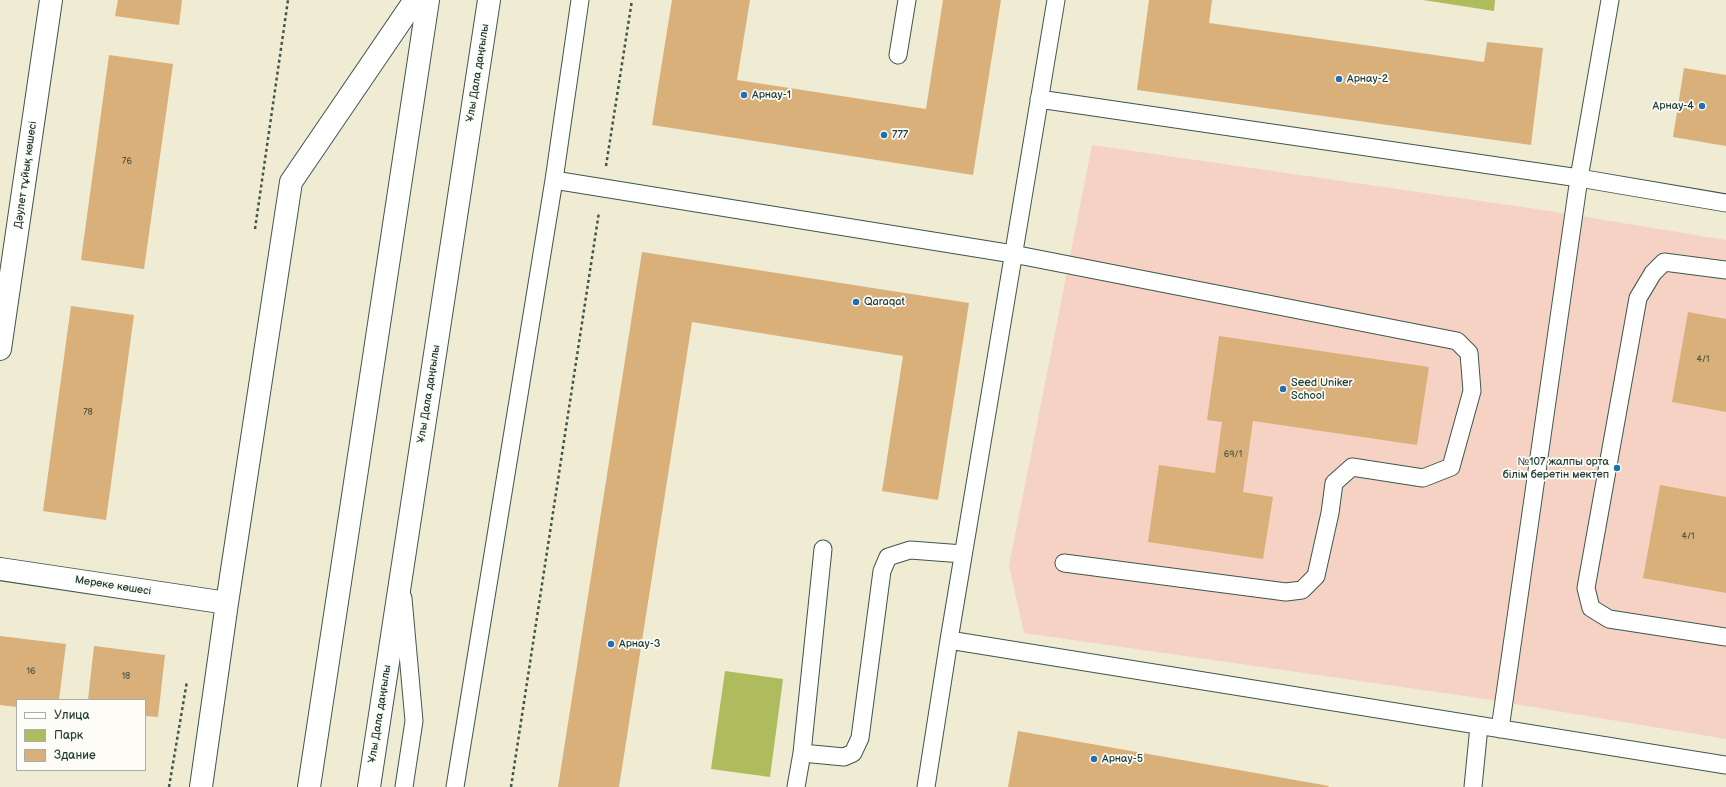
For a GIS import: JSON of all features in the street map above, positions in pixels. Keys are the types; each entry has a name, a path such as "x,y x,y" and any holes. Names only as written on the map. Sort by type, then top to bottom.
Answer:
{"main road":[{"name":"Дәулет тұйық көшесі","path":"0,349 51,0"},
{"path":"201,787 227,603 291,182 415,0"},
{"path":"309,787 428,0"},
{"name":"Ұлы Дала даңғылы","path":"369,787 489,0"},
{"name":"Мереке көшесі","path":"0,569 227,603"}],"lane":[{"path":"455,787 554,180 580,0"},
{"path":"898,55 907,0"},
{"path":"926,787 949,640 1056,0"},
{"path":"1500,729 1579,178 1610,0"},
{"path":"1039,99 1579,178 1726,203"},
{"path":"554,180 1013,254 1457,341 1470,353 1472,391 1451,467 1423,478 1352,466 1334,483 1330,512 1316,576 1302,590 1286,592 1064,563"},
{"path":"1726,270 1664,262 1653,273 1638,298 1586,588 1591,608 1609,619 1726,637"},
{"path":"796,787 802,752 823,549"},
{"path":"802,752 844,757 853,753 860,738 882,571 888,557 910,550 964,554"},
{"path":"401,576 414,720 404,787"},
{"path":"949,640 1726,765"},
{"path":"1473,787 1480,726"}],"path":[{"path":"511,787 632,0"}],"shaded area":[{"name":"Seed Uniker School","path":"1092,145 1550,211 1726,240 1726,739 1472,697 1024,633 1009,566"}],"green space":[{"path":"1423,0 1495,0 1494,11"},
{"path":"725,671 783,679 770,777 711,769"}],"building":[{"path":"118,0 182,0 179,25 115,16"},
{"name":"Арнау-1","path":"672,0 750,0 737,80 926,109 943,0 1001,0 973,175 652,125"},
{"name":"Арнау-2","path":"1149,0 1212,0 1209,23 1484,62 1487,42 1543,48 1531,145 1137,90"},
{"path":"109,55 173,64 144,269 81,260"},
{"name":"Арнау-4","path":"1684,68 1726,75 1726,146 1673,137"},
{"name":"Арнау-3","path":"642,252 969,303 938,500 882,491 903,356 692,322 619,787 558,787"},
{"path":"71,306 134,315 106,520 43,511"},
{"path":"1688,312 1726,319 1726,412 1672,402"},
{"path":"1219,336 1429,367 1417,445 1253,421 1243,492 1273,497 1263,559 1148,542 1159,465 1215,473 1222,422 1207,420"},
{"path":"1660,485 1726,497 1726,593 1643,578"},
{"path":"0,636 66,644 59,699 16,699 16,707 0,705"},
{"path":"94,646 165,655 158,717 146,716 146,699 88,699"},
{"name":"Арнау-5","path":"1018,731 1329,786 1008,787"}],"place":[{"name":"Арнау-2","path":"1339,79"},
{"name":"Арнау-1","path":"744,95"},
{"name":"Арнау-4","path":"1702,106"},
{"name":"777","path":"884,135"},
{"name":"Qaraqat","path":"856,302"},
{"name":"Seed Uniker School","path":"1283,389"},
{"name":"№107 жалпы орта білім беретін мектеп","path":"1617,468"},
{"name":"Арнау-3","path":"611,644"},
{"name":"Арнау-5","path":"1094,759"}]}
